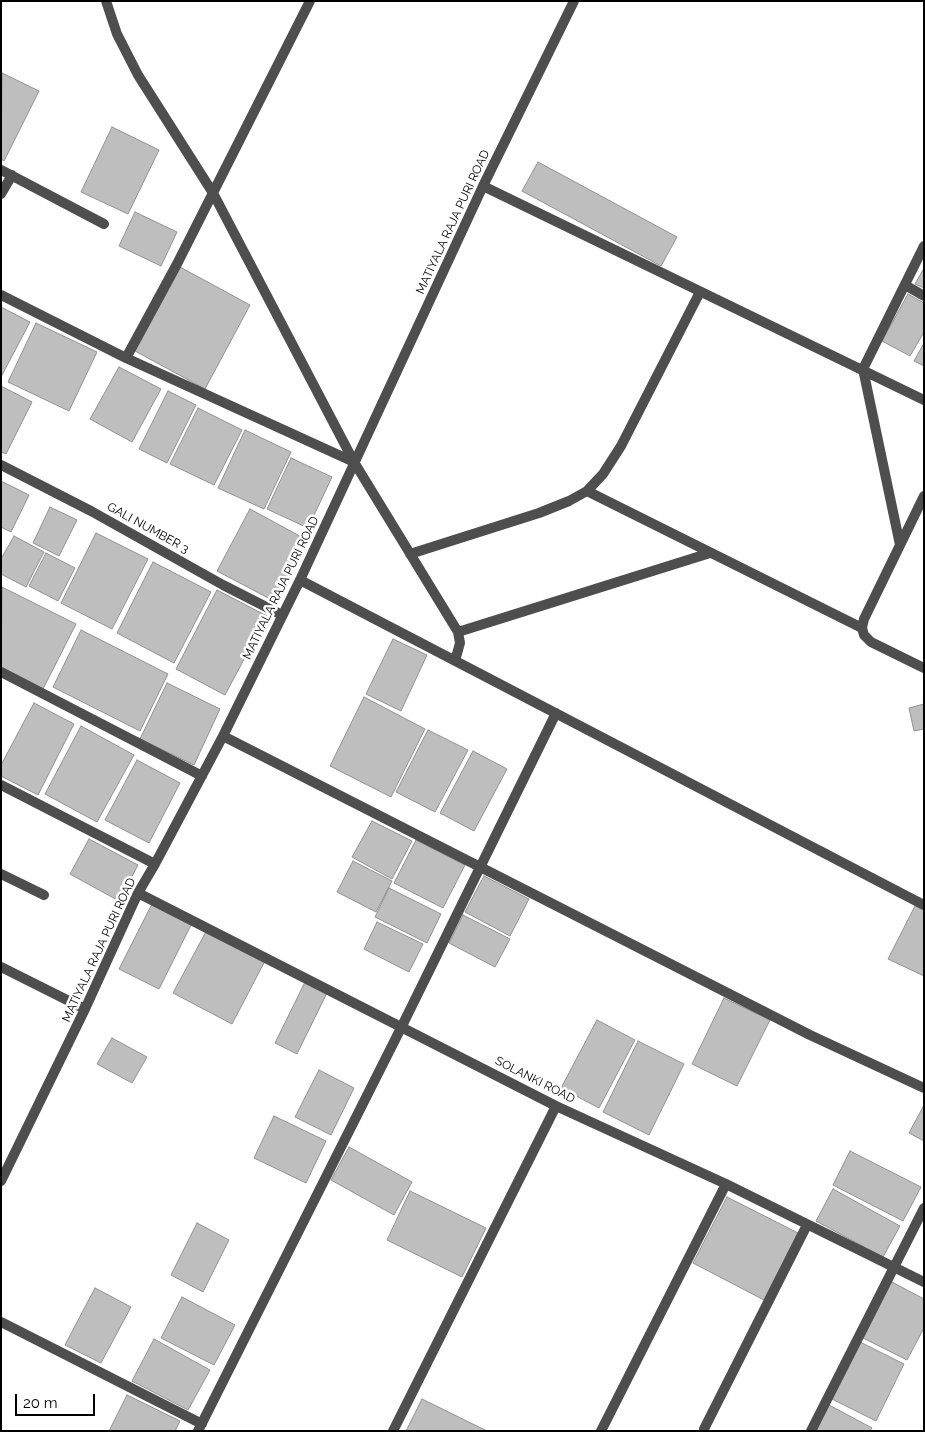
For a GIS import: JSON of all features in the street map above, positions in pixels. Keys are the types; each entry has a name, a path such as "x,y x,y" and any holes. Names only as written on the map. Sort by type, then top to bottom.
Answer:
{"street":[{"path":"106,1 117,34 138,75 213,194 354,462 458,632 460,643 455,661"},
{"path":"126,358 213,194 310,1"},
{"name":"MATIYALA RAJA PURI ROAD","path":"1,1181 85,1008 138,893 202,776 300,580 483,186 574,1"},
{"path":"1,170 104,224"},
{"path":"1,194 12,175"},
{"path":"483,186 924,400"},
{"path":"900,545 863,369 924,246"},
{"path":"905,285 924,296"},
{"path":"410,554 539,513 569,501 587,491 604,474 620,446 700,292"},
{"path":"1,295 126,358 354,462"},
{"name":"GALI NUMBER 3","path":"1,465 91,511 282,615"},
{"path":"587,491 862,628"},
{"path":"924,496 864,620 862,628 864,635 871,642 924,668"},
{"path":"458,632 710,553"},
{"path":"300,580 924,904"},
{"path":"1,672 202,776"},
{"path":"1,1322 200,1427 402,1026 556,714"},
{"path":"222,736 841,1051 924,1088"},
{"path":"1,785 155,864"},
{"path":"1,874 44,895"},
{"name":"SOLANKI ROAD","path":"138,893 556,1106 726,1184 924,1282"},
{"path":"1,967 85,1008"},
{"path":"393,1431 556,1106"},
{"path":"600,1431 726,1184"},
{"path":"811,1431 924,1208"},
{"path":"704,1429 807,1224"}],"building":[{"path":"2,73 39,91 4,161 1,159"},
{"path":"112,127 159,150 128,214 81,192"},
{"path":"538,162 677,237 661,266 522,191"},
{"path":"135,212 177,232 161,266 119,246"},
{"path":"180,267 250,305 205,389 135,351"},
{"path":"924,268 924,288 915,284"},
{"path":"908,294 924,303 924,332 910,356 882,341"},
{"path":"1,307 30,322 1,377"},
{"path":"36,323 97,352 69,411 8,382"},
{"path":"924,343 924,366 914,361"},
{"path":"119,367 161,389 132,442 90,419"},
{"path":"1,386 32,402 6,454 1,452"},
{"path":"168,391 196,405 167,463 139,449"},
{"path":"198,408 242,430 214,485 170,464"},
{"path":"245,430 291,452 264,509 218,488"},
{"path":"291,458 332,477 308,528 267,509"},
{"path":"1,481 29,495 11,532 1,527"},
{"path":"50,507 77,520 59,556 33,543"},
{"path":"250,509 307,540 274,601 217,571"},
{"path":"96,533 148,559 112,629 61,603"},
{"path":"14,536 44,552 26,587 1,574 1,559"},
{"path":"46,553 75,568 58,601 29,586"},
{"path":"153,562 211,592 174,663 117,633"},
{"path":"2,587 76,624 42,691 1,670"},
{"path":"217,590 267,616 225,695 176,669"},
{"path":"81,630 168,674 140,731 53,687"},
{"path":"393,639 427,655 401,711 366,694"},
{"path":"167,683 220,709 194,765 140,739"},
{"path":"364,697 425,729 391,797 330,766"},
{"path":"34,703 74,724 38,795 1,776 1,765"},
{"path":"924,704 924,729 914,731 909,708"},
{"path":"81,726 134,755 97,822 45,794"},
{"path":"428,730 468,750 435,812 396,792"},
{"path":"473,751 507,769 474,831 440,813"},
{"path":"137,760 180,783 149,843 105,820"},
{"path":"372,821 412,841 392,879 352,857"},
{"path":"89,839 138,865 119,901 70,874"},
{"path":"416,840 465,865 443,908 394,883"},
{"path":"353,861 392,881 376,912 337,892"},
{"path":"484,876 529,899 510,936 465,912"},
{"path":"389,888 441,914 427,943 375,917"},
{"path":"153,902 192,923 159,989 119,969"},
{"path":"916,904 924,908 924,976 888,959"},
{"path":"463,915 510,939 495,967 449,943"},
{"path":"377,922 423,944 409,972 364,949"},
{"path":"208,928 266,959 232,1024 173,993"},
{"path":"305,982 327,993 297,1054 275,1043"},
{"path":"724,998 770,1020 737,1086 692,1064"},
{"path":"597,1020 635,1040 599,1108 561,1088"},
{"path":"112,1038 147,1057 132,1083 97,1064"},
{"path":"638,1041 684,1064 649,1135 603,1112"},
{"path":"319,1070 354,1088 331,1135 295,1117"},
{"path":"924,1105 924,1141 909,1133"},
{"path":"274,1116 326,1141 306,1183 254,1158"},
{"path":"349,1147 412,1182 394,1215 331,1180"},
{"path":"850,1151 921,1187 903,1221 833,1185"},
{"path":"833,1189 900,1226 883,1257 816,1221"},
{"path":"410,1191 486,1228 462,1277 387,1240"},
{"path":"727,1197 798,1233 764,1300 693,1263"},
{"path":"197,1223 229,1240 203,1292 171,1275"},
{"path":"890,1281 924,1299 924,1328 907,1360 861,1337"},
{"path":"95,1288 131,1307 101,1363 65,1345"},
{"path":"182,1297 235,1325 214,1365 161,1338"},
{"path":"154,1339 210,1370 188,1410 132,1381"},
{"path":"860,1342 904,1364 876,1421 832,1399"},
{"path":"127,1395 180,1421 175,1431 109,1431"},
{"path":"422,1399 487,1431 406,1431"},
{"path":"829,1405 872,1428 870,1431 816,1431"}]}
